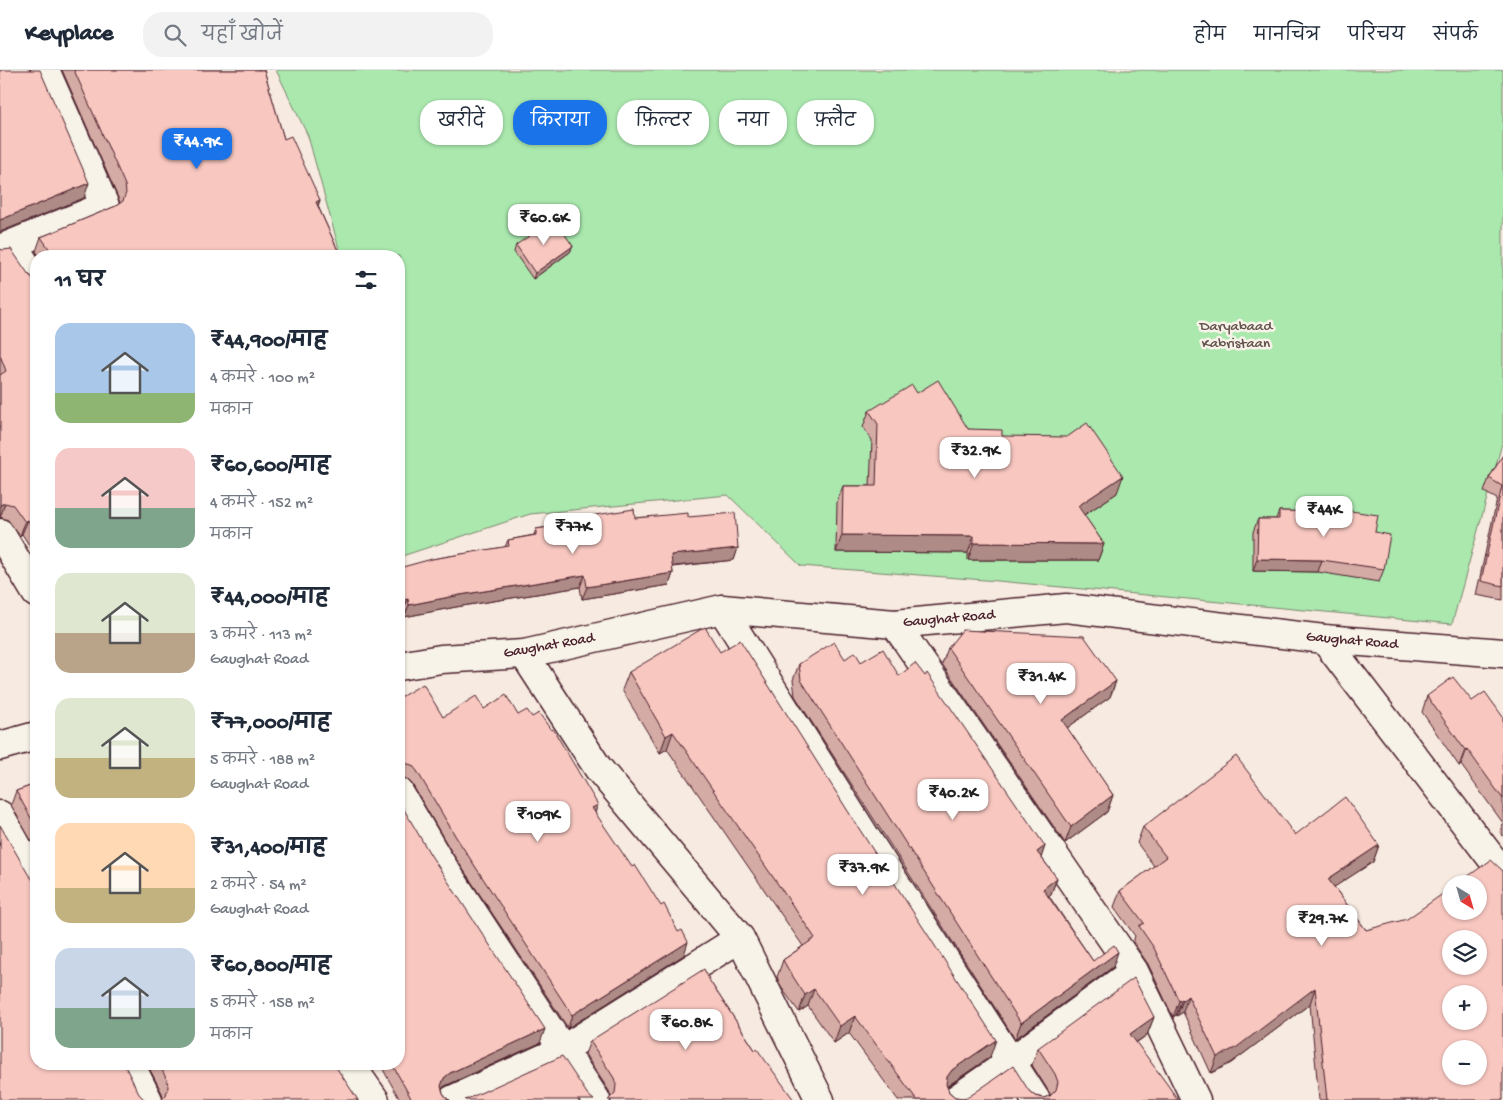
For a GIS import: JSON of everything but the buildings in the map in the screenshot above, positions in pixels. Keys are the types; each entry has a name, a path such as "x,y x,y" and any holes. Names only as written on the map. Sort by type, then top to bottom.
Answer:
{"street":[{"path":"30,273 6,247 105,206 45,70"},
{"path":"0,533 30,583"},
{"name":"Gaughat Road","path":"405,665 441,659 524,654 722,609 894,624 1066,608 1324,639 1503,653"},
{"path":"722,609 1036,1100"},
{"path":"894,624 1134,970 1196,1100"},
{"path":"1324,639 1503,873"},
{"path":"524,654 598,768 740,938 820,1100"},
{"path":"0,746 30,738"},
{"path":"405,802 438,859 596,1100"},
{"path":"0,815 30,869"},
{"path":"452,1100 562,1050 740,938"},
{"path":"955,1100 1010,1062 1134,970"},
{"path":"133,1070 148,1100"},
{"path":"354,1070 375,1100"}],"green space":[{"name":"Daryabaad Kabristaan","path":"276,70 1503,70 1503,440 1452,624 998,581 801,566 728,495 530,514 405,555 405,250 339,250 308,136"}]}
